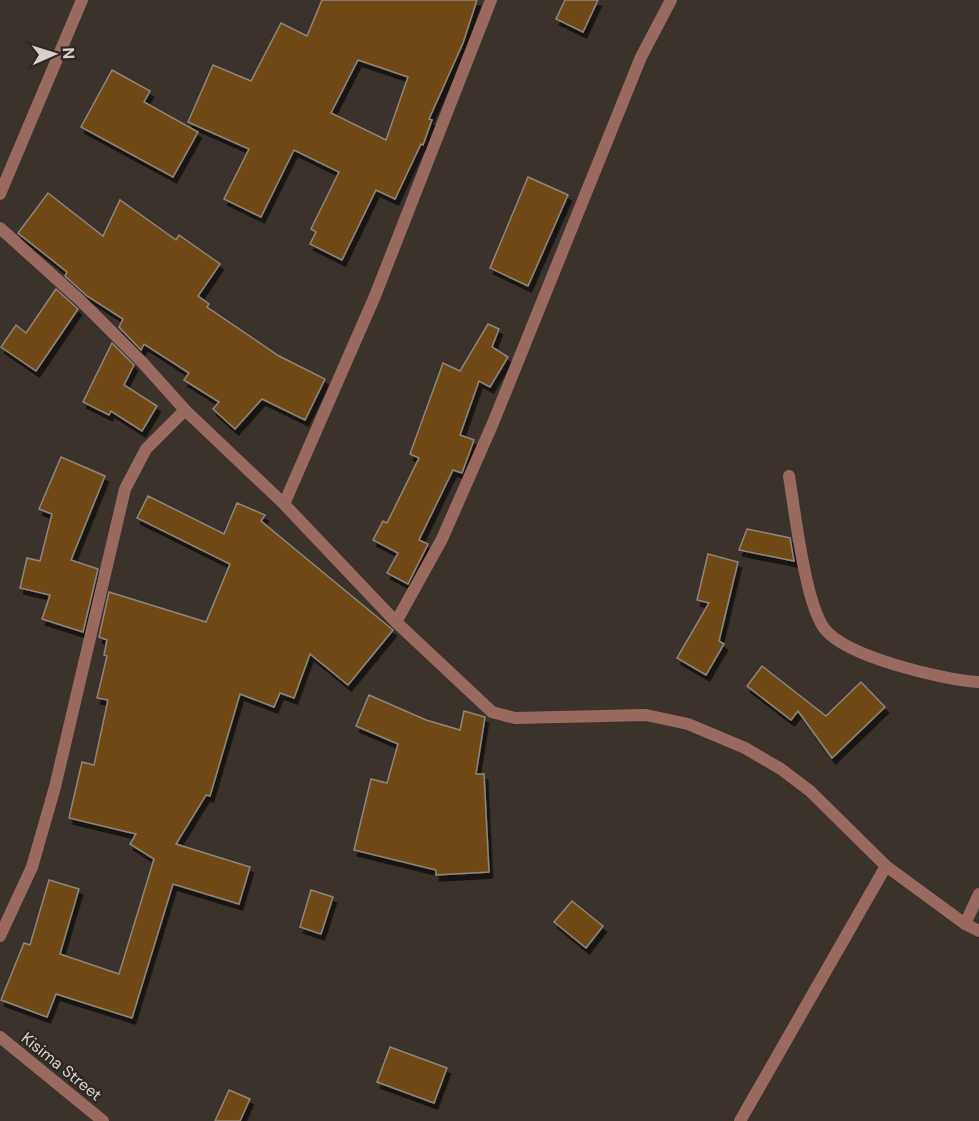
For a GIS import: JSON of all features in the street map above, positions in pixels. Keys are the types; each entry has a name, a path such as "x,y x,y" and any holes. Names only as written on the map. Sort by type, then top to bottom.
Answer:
{"street":[{"path":"0,194 82,0"},
{"path":"284,504 375,296 490,0"},
{"path":"396,622 451,518 493,423 641,57 671,0"},
{"path":"0,228 80,300 142,362 184,410 284,504 396,622 492,712 515,718 646,715 688,724 745,748 810,791 886,866 965,924 979,931"},
{"path":"0,936 33,867 55,787 125,489 146,449 184,410"},
{"path":"789,476 813,605 825,630 847,645 911,671 953,681 979,682"},
{"path":"740,1121 886,866"},
{"path":"965,924 979,894"},
{"name":"Kisima Street","path":"0,1037 103,1121"}],"building":[{"path":"322,0 477,0 463,43 429,119 432,120 423,145 421,144 395,199 376,190 342,260 310,244 316,232 311,229 339,172 294,150 261,217 224,199 249,149 188,122 213,65 251,81 281,23 307,36","holes":["358,60 408,77 386,140 331,113"]},
{"path":"565,0 598,0 583,32 556,19"},
{"path":"112,70 150,91 144,102 198,132 173,177 81,127"},
{"path":"528,177 568,195 528,286 490,268"},
{"path":"48,193 103,236 120,200 176,240 179,235 220,264 198,296 209,304 207,307 279,356 325,379 305,420 262,399 235,429 213,409 219,402 184,380 189,373 144,344 141,350 119,327 123,319 87,296 65,276 67,272 18,233"},
{"path":"56,289 78,309 36,371 1,347 16,325 26,333"},
{"path":"488,324 499,329 492,347 508,357 490,387 479,381 460,435 474,440 462,473 453,470 419,540 428,544 408,584 387,573 398,553 373,540 383,521 387,523 419,458 410,454 443,363 460,371"},
{"path":"112,343 134,365 124,385 157,406 142,431 111,411 109,415 83,402"},
{"path":"61,457 105,476 71,560 98,569 83,632 42,619 50,595 20,588 27,558 40,561 52,514 39,509"},
{"path":"148,496 224,534 237,503 265,515 261,521 393,630 348,685 310,654 294,698 280,693 274,707 240,694 210,796 206,795 176,844 250,867 239,904 173,884 132,1018 56,994 47,1017 1,1000 24,943 30,945 49,880 79,889 60,954 119,974 154,859 130,844 136,834 69,818 82,762 94,765 108,700 97,698 107,656 104,655 107,640 99,637 109,592 206,622 230,564 137,518"},
{"path":"747,529 790,538 794,561 739,550"},
{"path":"708,554 738,562 719,641 724,644 706,675 677,658 709,603 697,600"},
{"path":"762,666 826,716 861,682 885,707 832,758 798,711 791,720 747,686"},
{"path":"369,695 426,720 460,730 464,711 485,717 476,774 484,774 489,872 436,875 436,870 354,850 371,779 387,783 398,744 356,726"},
{"path":"311,890 333,897 321,934 300,927"},
{"path":"572,901 603,926 586,948 554,922"},
{"path":"390,1047 447,1068 434,1103 377,1082"},
{"path":"229,1090 250,1099 240,1121 215,1121"}]}
